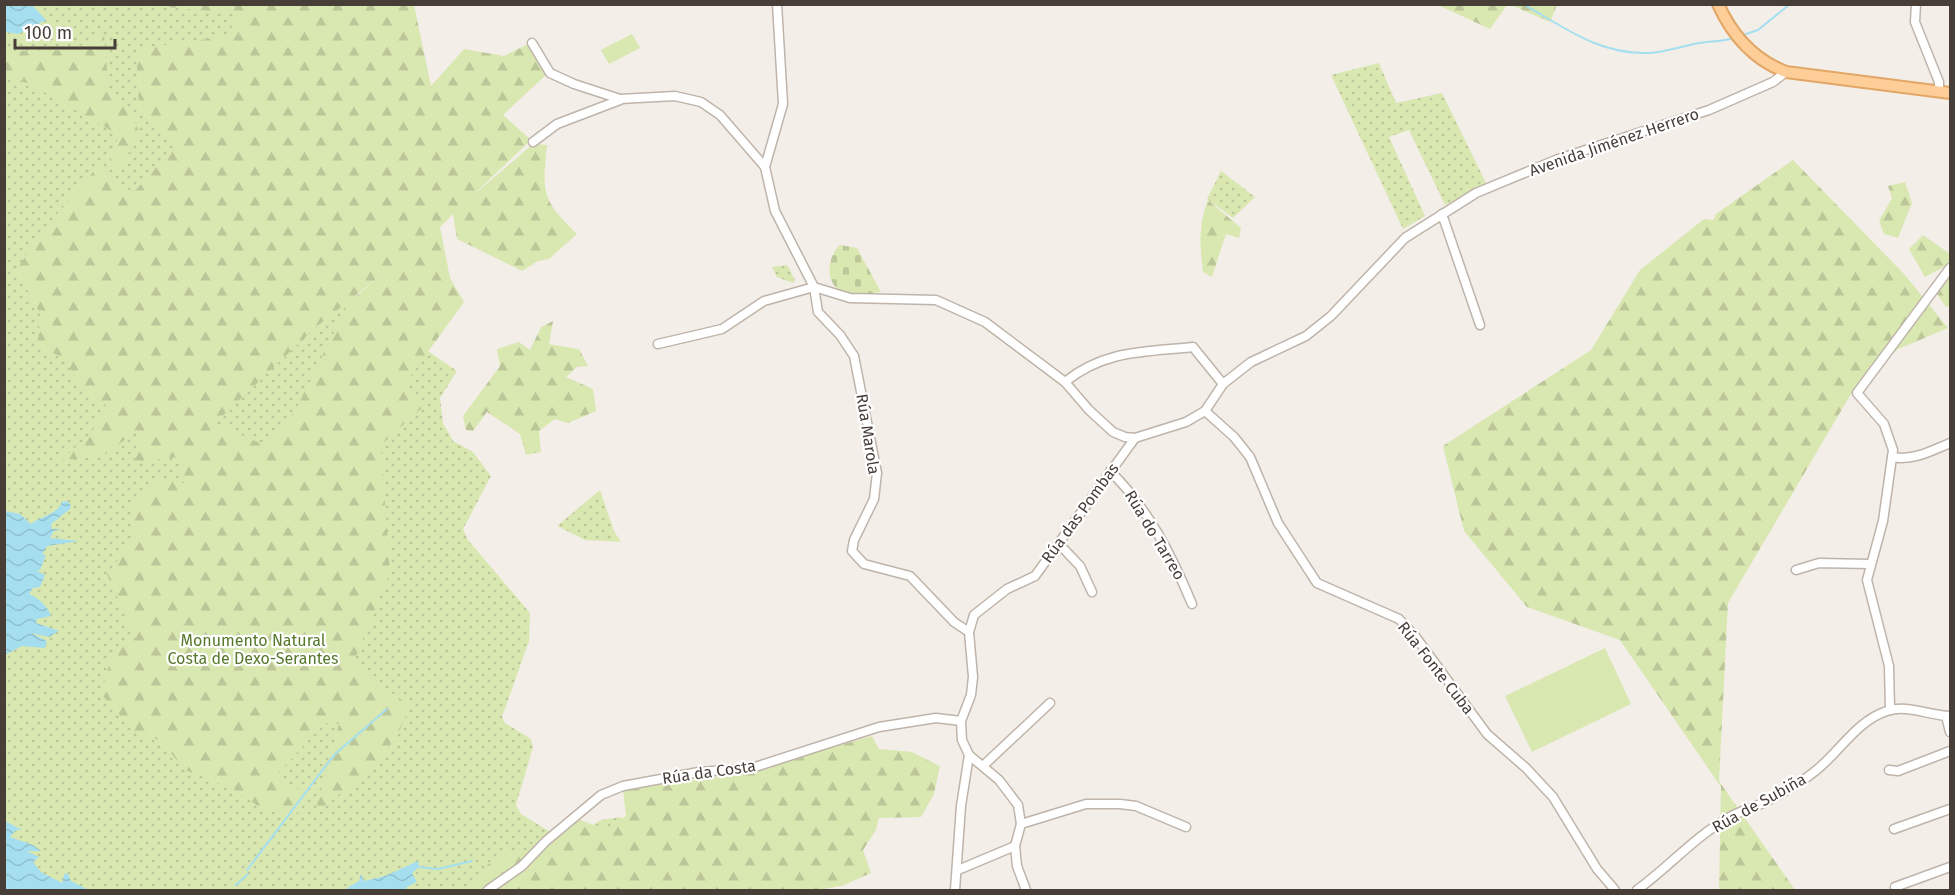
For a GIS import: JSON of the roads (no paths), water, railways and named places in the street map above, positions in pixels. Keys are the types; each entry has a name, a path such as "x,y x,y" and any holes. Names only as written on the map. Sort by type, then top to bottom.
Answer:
{"main road":[{"path":"1718,4 1733,34 1765,62 1786,72 1945,92"}],"street":[{"path":"765,167 783,104 777,4"},
{"path":"1916,4 1915,22 1945,92"},
{"path":"531,43 550,73 620,99"},
{"name":"Avenida Jiménez Herrero","path":"1135,438 1186,422 1205,411 1223,384 1251,362 1306,336 1331,316 1405,237 1476,193 1524,172 1598,145 1709,110 1773,82 1786,72"},
{"path":"533,142 557,124 620,99 675,96 701,102 720,115 765,167 775,212 814,287"},
{"path":"1442,214 1480,325"},
{"path":"1950,268 1857,393 1884,424 1893,450 1882,521 1867,580 1889,666 1890,710 1948,716 1950,732"},
{"path":"658,344 722,329 764,301 814,287 850,298 936,300 985,322 1065,381 1089,410 1113,432 1135,438"},
{"name":"Rúa Marola","path":"814,287 818,312 840,335 854,356 877,473 874,499 854,540 852,551 864,564 910,576 954,622 969,632"},
{"path":"1065,381 1079,370 1124,352 1193,347 1223,384"},
{"name":"Rúa Fonte Cuba","path":"1205,411 1234,437 1250,457 1278,523 1317,583 1399,619 1415,636 1486,734 1526,768 1553,797 1597,869 1615,891"},
{"name":"Rúa das Pombas","path":"969,632 974,615 1007,589 1035,576 1078,513 1135,438"},
{"path":"1892,457 1916,457 1950,443"},
{"name":"Rúa do Tarreo","path":"1110,471 1132,492 1176,566 1192,604"},
{"path":"1059,544 1080,566 1092,592"},
{"path":"1796,570 1819,563 1870,564"},
{"path":"969,632 973,677 971,695 961,721 962,740 969,754 984,765 1018,805 1021,824 1016,846 1017,866 1026,891"},
{"path":"984,765 1050,703"},
{"name":"Rúa de Subiña","path":"1637,891 1662,873 1697,838 1730,816 1763,803 1813,774 1848,738 1877,715 1890,710"},
{"name":"Rúa da Costa","path":"488,891 522,866 555,833 601,795 623,786 699,772 752,768 879,727 936,718 961,721"},
{"path":"1889,770 1898,771 1950,751"},
{"path":"956,891 961,806 969,754"},
{"path":"1021,824 1086,804 1120,804 1136,806 1186,827"},
{"path":"1894,829 1950,809"},
{"path":"958,870 1016,846"},
{"path":"1895,887 1950,867"}],"water":[{"path":"5,4 32,5 46,20 18,34 5,32"},
{"path":"67,501 71,505 70,509 51,524 52,529 62,529 54,531 50,538 79,541 47,546 42,555 46,555 40,570 37,571 45,575 40,587 33,588 29,594 48,609 51,616 37,619 36,623 59,631 49,637 31,633 47,641 45,648 22,646 5,655 5,511 20,514 31,524 53,512 62,502"},
{"path":"5,821 22,830 16,830 10,837 33,845 41,851 27,851 39,857 33,862 41,872 62,883 65,873 68,874 71,881 89,890 5,890"},
{"path":"418,861 419,867 412,873 417,882 407,887 406,890 344,890 359,881 361,874 364,881 385,876"}],"waterway":[{"path":"1523,4 1583,38 1614,49 1631,52 1666,51 1735,38"},
{"path":"1740,36 1758,30 1790,4"},
{"path":"247,870 334,755 387,709"},
{"path":"419,867 438,869 472,861"},
{"path":"236,885 248,874"}],"park label":[{"name":"Monumento Natural Costa de Dexo-Serantes","path":"253,649"}]}
